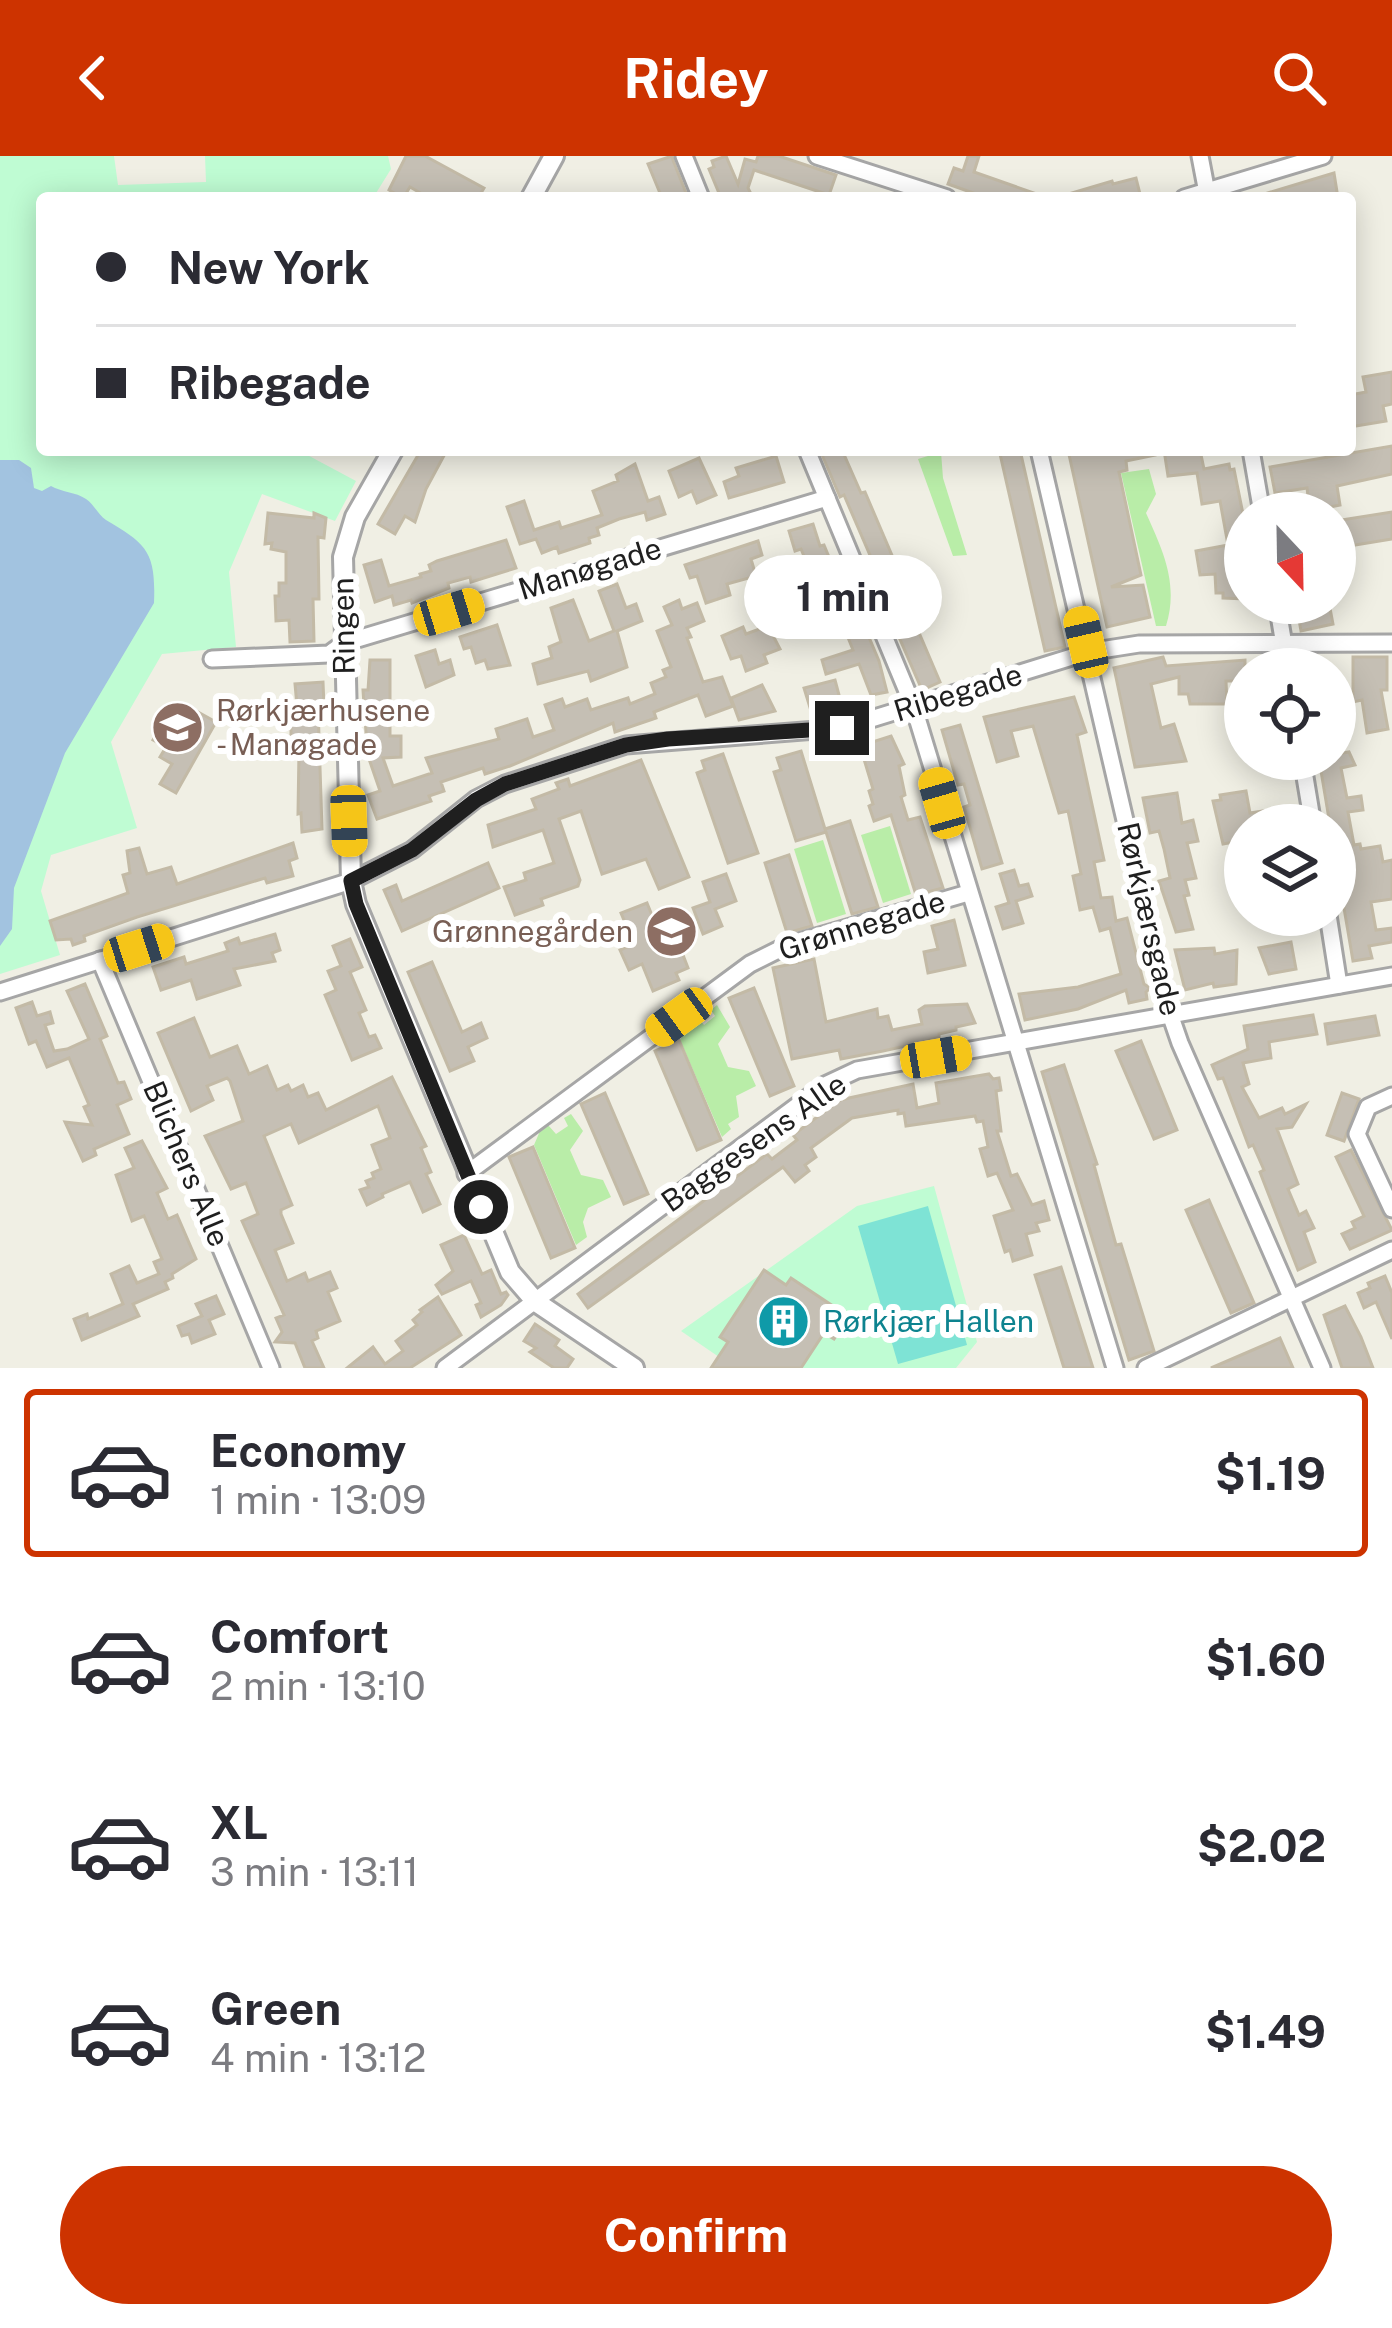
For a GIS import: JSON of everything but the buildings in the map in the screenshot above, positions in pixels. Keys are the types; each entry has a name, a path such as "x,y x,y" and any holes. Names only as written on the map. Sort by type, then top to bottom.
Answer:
{"street":[{"path":"534,192 554,156"},
{"path":"684,156 699,192"},
{"path":"817,156 928,192"},
{"path":"1200,156 1208,192"},
{"path":"1214,192 1323,156"},
{"name":"Ringen","path":"389,456 355,517 343,557 351,881 356,904 510,1272 536,1302 634,1368"},
{"name":"Grønnegade","path":"810,456 914,709 1115,1368"},
{"name":"Rørkjærsgade","path":"1040,456 1170,1014 1322,1368"},
{"path":"1252,456 1258,492"},
{"name":"Manøgade","path":"212,659 329,654 344,643 827,498"},
{"path":"1281,624 1285,648"},
{"name":"Ribegade","path":"0,992 351,881 412,850 476,800 505,784 626,745 824,731 914,709 1088,652 1138,644 1392,644"},
{"name":"Grønnegade","path":"466,1174 750,964 788,945 968,893"},
{"path":"1332,936 1340,985"},
{"name":"Blichers Alle","path":"100,960 271,1368"},
{"name":"Baggesens Alle","path":"445,1368 825,1085 857,1070 1392,976"},
{"path":"1392,1096 1368,1107 1357,1134 1392,1209"},
{"path":"1145,1368 1392,1250"}],"green space":[{"path":"0,156 114,156 118,185 206,182 205,156 388,156 391,169 377,192 36,192 36,456 309,456 356,481 335,521 262,494 229,572 236,647 162,654 111,742 137,828 51,855 41,891 60,955 0,974"},
{"path":"941,456 943,478 967,555 953,556 918,459"},
{"path":"1149,469 1156,494 1146,513 1170,582 1166,626 1156,626 1121,473"},
{"path":"890,826 911,894 883,903 861,835"},
{"path":"823,840 846,914 817,923 794,849"},
{"path":"717,1005 730,1027 718,1044 728,1067 749,1071 756,1086 736,1096 739,1117 728,1124 731,1129 722,1137 680,1040 696,1015 704,1025 715,1016 711,1010"},
{"path":"571,1114 583,1131 570,1150 581,1175 603,1180 611,1197 588,1208 583,1222 587,1237 576,1245 534,1145 548,1125 556,1134 568,1126 564,1118"},
{"path":"934,1186 977,1342 956,1368 801,1368 824,1333 834,1339 842,1326 833,1319 839,1310 792,1278 786,1285 751,1290 720,1336 728,1342 719,1357 681,1331 857,1206"}],"shaded area":[{"path":"0,460 19,460 31,468 34,488 42,491 51,486 89,501 103,518 140,543 151,561 154,603 65,753 14,888 12,929 0,946"},
{"path":"928,1206 967,1345 898,1364 858,1226"}],"place":[{"name":"Rørkjærhusene - Manøgade","path":"177,728"},
{"name":"Grønnegården","path":"672,932"},
{"name":"Rørkjær Hallen","path":"784,1322"}],"route":[{"path":"481,1207 356,904 351,881 412,850 476,800 505,784 626,745 842,728"}]}
